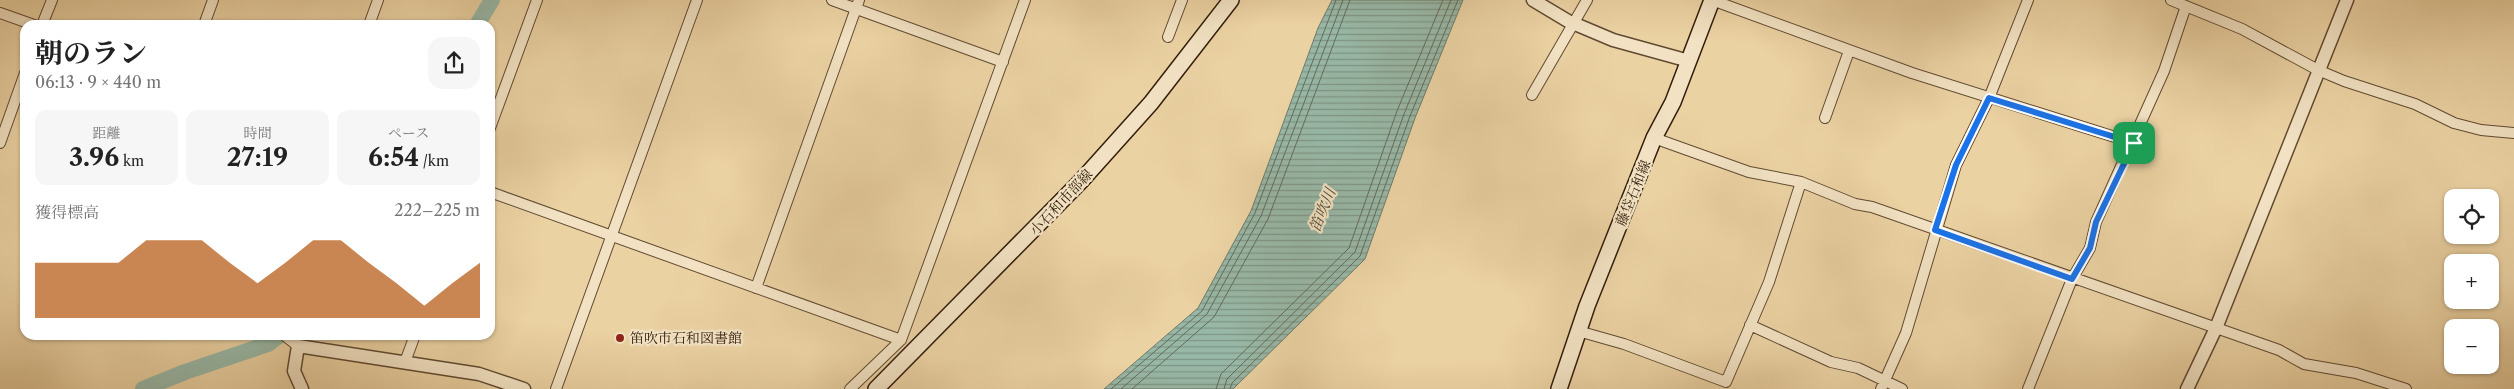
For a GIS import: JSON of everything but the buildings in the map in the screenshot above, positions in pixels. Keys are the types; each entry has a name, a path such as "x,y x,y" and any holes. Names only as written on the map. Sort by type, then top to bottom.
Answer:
{"main road":[{"name":"小石和市部線","path":"876,389 1081,181 1151,103 1232,0"},
{"name":"藤垈石和線","path":"1559,389 1578,331 1654,138 1673,102 1712,0"}],"street":[{"path":"44,20 52,0"},
{"path":"206,20 212,0"},
{"path":"371,20 378,0"},
{"path":"495,114 536,0"},
{"path":"556,389 697,0"},
{"path":"832,0 858,4 1004,62"},
{"path":"850,389 901,340 1004,62 1025,0"},
{"path":"1168,37 1182,0"},
{"path":"1533,0 1571,23 1613,40 1689,60"},
{"path":"1532,95 1571,23 1587,0"},
{"path":"1712,0 1849,51 1989,98 2134,143"},
{"path":"1883,386 1920,290 1935,230 1956,165 1989,98 2028,0"},
{"path":"2171,0 2242,29 2318,70 2415,104 2454,123 2481,130 2514,133"},
{"path":"2187,389 2216,328 2347,0"},
{"path":"756,288 858,4"},
{"path":"2028,389 2072,279 2090,248 2096,222 2134,143 2164,70 2186,6"},
{"path":"0,13 20,20"},
{"path":"1825,118 1849,51"},
{"path":"0,143 20,87"},
{"path":"1654,138 1749,172 1801,182 1855,204 1872,207 2072,279 2279,350 2304,364 2356,373 2406,389"},
{"path":"1578,331 1624,344 1726,382 1769,282 1801,182"},
{"path":"495,194 610,237 901,340"},
{"path":"1750,325 1831,362 1858,368 1883,386 1902,389"},
{"path":"289,340 298,346 479,374 524,389"},
{"path":"405,362 413,340"},
{"path":"298,346 294,371 302,389"}],"water":[{"name":"笛吹川","path":"1332,0 1463,0 1415,118 1365,259 1233,389 1104,389 1198,308 1251,211 1318,28"}],"waterway":[{"path":"480,20 492,0"},
{"path":"143,389 185,372 268,344 273,340"}],"place":[{"name":"笛吹市石和図書館","path":"620,338"}],"route":[{"path":"1989,98 2134,143 2096,222 2090,248 2072,279 1935,230 1956,165 1989,98"}]}
